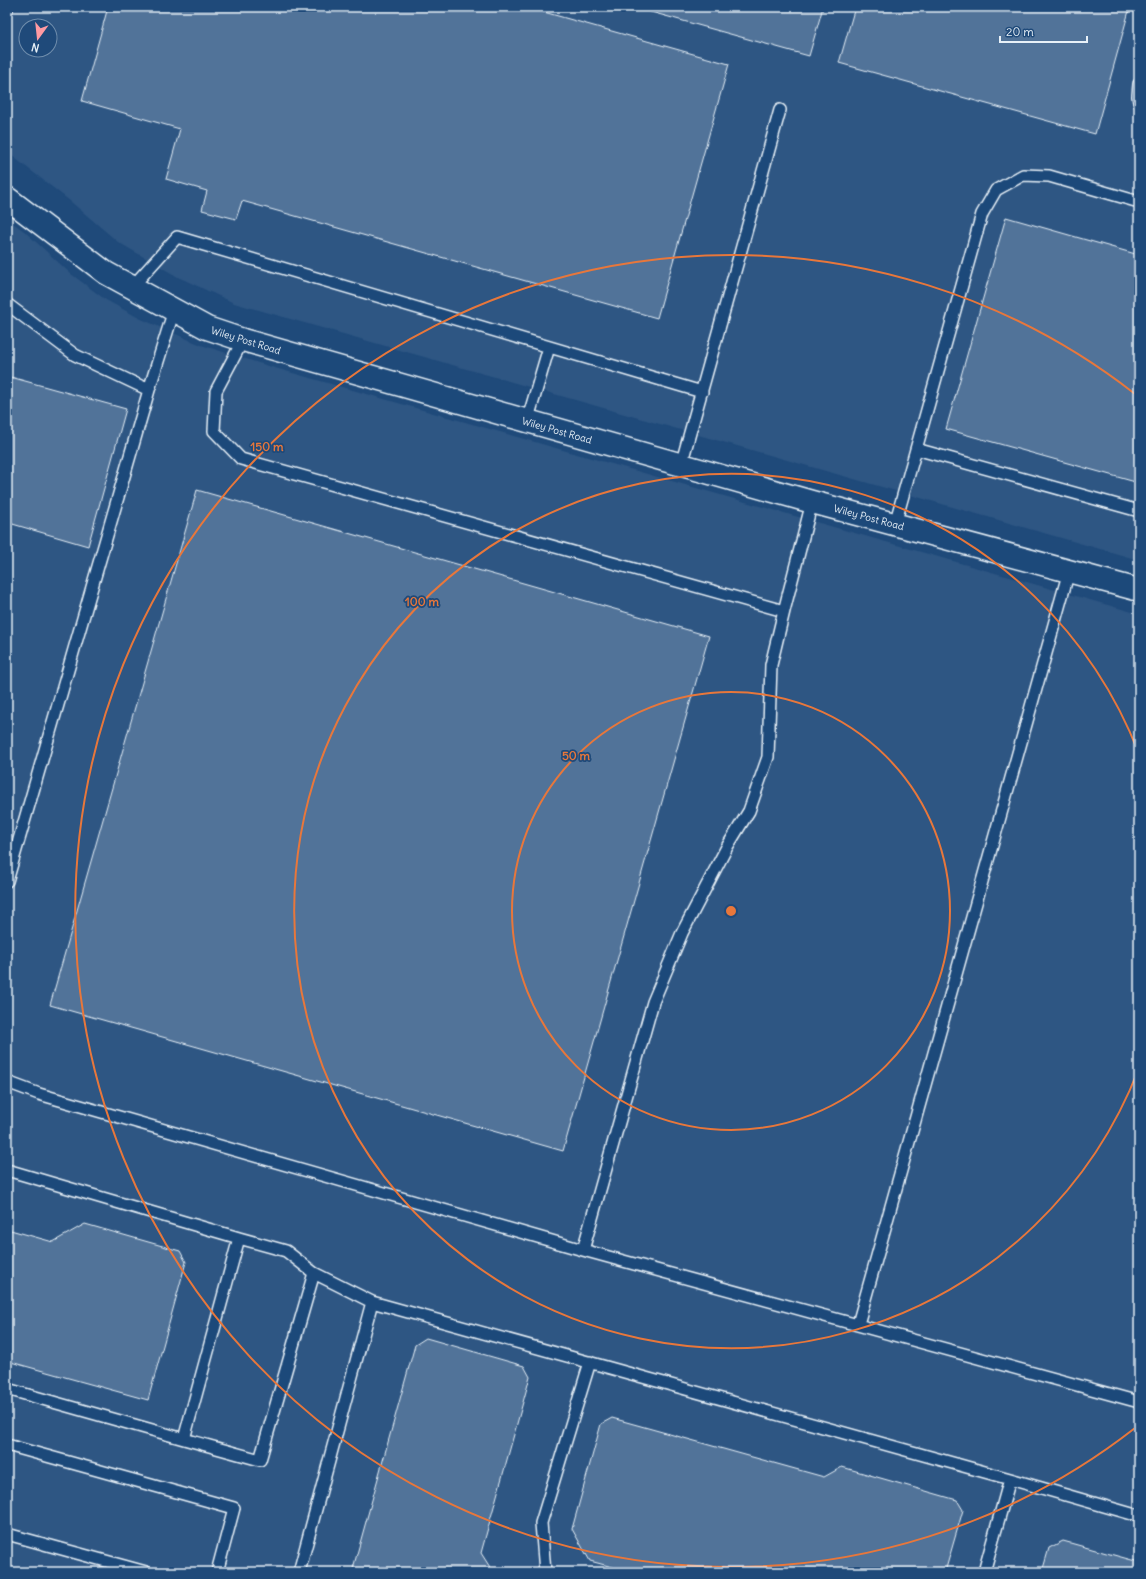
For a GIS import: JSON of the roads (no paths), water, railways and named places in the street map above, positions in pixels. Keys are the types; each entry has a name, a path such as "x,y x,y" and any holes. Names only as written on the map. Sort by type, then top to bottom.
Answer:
{"street":[{"name":"Wiley Post Road","path":"7,198 106,273 207,328 243,340 527,422 812,502 1139,590"}],"lane":[{"path":"1139,84 1139,102"},
{"path":"681,465 780,110"},
{"path":"895,524 982,214 996,190 1023,175 1049,176 1139,202"},
{"path":"132,287 177,237 702,392"},
{"path":"7,304 75,355 149,390"},
{"path":"7,881 149,390 174,310"},
{"path":"243,340 216,391 214,431 241,460 784,611"},
{"path":"527,422 549,347"},
{"path":"916,449 1139,511"},
{"path":"583,1250 653,1002 682,933 727,847 749,811 768,757 771,665 812,502"},
{"path":"858,1324 1069,572"},
{"path":"7,1082 39,1094 583,1250 1139,1402"},
{"path":"7,1170 286,1251 314,1273 372,1302 1139,1516"},
{"path":"184,1439 239,1238"},
{"path":"7,1389 260,1460 314,1273"},
{"path":"299,1572 372,1302"},
{"path":"545,1572 541,1523 590,1362"},
{"path":"7,1445 234,1508 216,1572"},
{"path":"984,1572 1010,1479"},
{"path":"7,1534 146,1572"}]}
